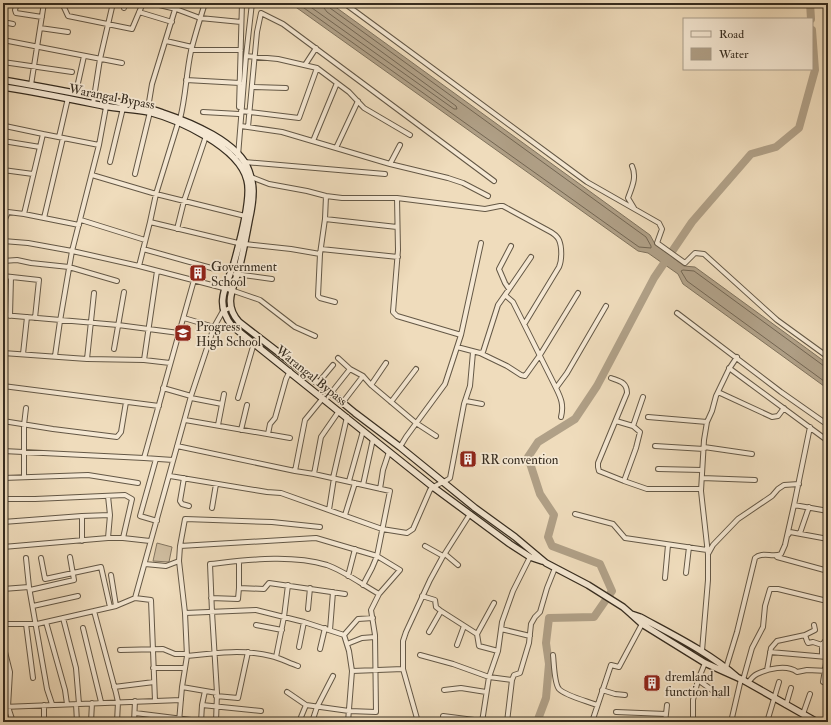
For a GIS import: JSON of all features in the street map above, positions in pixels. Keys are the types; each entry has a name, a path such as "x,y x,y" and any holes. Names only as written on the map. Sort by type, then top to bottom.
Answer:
{"main road":[{"path":"3,80 76,92 149,110"},
{"name":"Warangal Bypass","path":"3,86 68,98 106,107 149,110 179,121 231,150 236,160 243,168 248,181 245,216 231,273 225,289 223,311 232,326 347,417 431,490 470,514 530,557 546,563"},
{"path":"179,121 212,134 231,150 239,154 244,162 253,185 253,200 245,244 231,290 230,308 233,315 239,322 332,393 355,413 400,446 475,508 515,537 546,563 588,585 623,607 642,624 705,663 726,674 742,680 817,722"},
{"path":"631,614 640,617 702,651 742,680"}],"street":[{"path":"16,3 16,13 42,17"},
{"path":"31,85 44,3"},
{"path":"62,3 68,16 132,29 143,3"},
{"path":"93,104 100,59 112,3"},
{"path":"124,8 125,3"},
{"path":"151,3 176,9 200,18 241,22"},
{"path":"135,174 149,110 152,84 178,3"},
{"path":"139,266 156,194 184,102 186,80 192,48 205,3"},
{"path":"236,160 239,154 241,126 240,83 242,3"},
{"path":"231,150 237,145 252,3"},
{"path":"344,3 587,182 659,223 662,229 657,243 685,263 695,253 704,254 776,320 828,357"},
{"path":"139,12 172,22"},
{"path":"248,127 257,32 261,13 283,24 494,181"},
{"path":"3,22 13,24"},
{"path":"40,28 68,32"},
{"path":"3,40 122,63"},
{"path":"166,41 192,48 241,50"},
{"path":"305,65 316,48"},
{"path":"76,92 84,56"},
{"path":"246,56 278,59 316,68 349,92 364,108 410,135"},
{"path":"3,62 72,72"},
{"path":"203,112 249,112 298,118 316,68"},
{"path":"186,80 240,83"},
{"path":"313,141 337,83"},
{"path":"252,87 286,88"},
{"path":"44,218 68,98"},
{"path":"336,148 358,101"},
{"path":"55,356 72,251 92,175 106,107"},
{"path":"110,162 122,108"},
{"path":"5,126 99,145"},
{"path":"241,126 282,132 390,164 464,183 488,196"},
{"path":"24,214 43,134"},
{"path":"177,229 184,201 206,136"},
{"path":"3,141 40,147"},
{"path":"390,164 400,146"},
{"path":"244,162 385,174"},
{"path":"632,166 635,172 628,198 634,208"},
{"path":"3,170 33,174"},
{"path":"92,175 156,194 245,216"},
{"path":"250,177 269,184 342,198 397,198 485,210 503,206 556,236 560,241 561,262 559,267 525,323"},
{"path":"326,196 325,219 320,254 318,296 335,302"},
{"path":"397,198 398,257 394,312 397,316 461,335"},
{"path":"3,219 5,219 8,212 79,225"},
{"path":"325,219 397,227"},
{"path":"80,220 145,240"},
{"path":"150,222 238,243"},
{"path":"3,242 28,243 72,251 139,266 231,290 260,300 295,327 315,336"},
{"path":"400,446 445,384 461,335 481,243"},
{"path":"245,244 320,254"},
{"path":"509,289 499,269 511,246"},
{"path":"143,249 215,269"},
{"path":"321,249 398,257"},
{"path":"480,353 483,352 485,348 498,305 531,257"},
{"path":"3,262 17,260 69,267 117,281"},
{"path":"144,360 157,271"},
{"path":"231,273 272,279"},
{"path":"3,276 39,280 35,318"},
{"path":"10,316 12,277"},
{"path":"144,458 194,280"},
{"path":"114,349 124,292"},
{"path":"87,358 94,293"},
{"path":"457,348 480,353 523,376 527,374 540,355 578,293"},
{"path":"505,295 513,302 525,323 556,388 562,402 563,409 561,417"},
{"path":"556,388 566,374 606,306"},
{"path":"135,598 191,397 214,327 223,311 230,308"},
{"path":"676,313 737,357 781,392 828,425"},
{"path":"3,315 148,328 179,333"},
{"path":"23,354 27,317"},
{"path":"184,318 214,327"},
{"path":"238,398 254,343"},
{"path":"170,476 282,493 382,529 407,533 413,529 431,490 445,483 450,478 470,386 473,352"},
{"path":"3,353 144,360 170,363"},
{"path":"702,651 708,580 701,489 707,422 729,368 737,357"},
{"path":"338,358 350,369 364,376 370,385 416,423 436,436"},
{"path":"370,385 386,363"},
{"path":"318,383 333,365"},
{"path":"729,368 828,441"},
{"path":"332,393 350,369"},
{"path":"391,402 416,369"},
{"path":"268,434 270,424 275,418 286,379 290,371"},
{"path":"343,402 364,376"},
{"path":"611,378 624,383 628,393 598,463 599,471 647,489 701,489"},
{"path":"3,386 159,406"},
{"path":"163,388 191,397 222,404"},
{"path":"718,392 772,417 778,416 784,408"},
{"path":"218,425 224,394"},
{"path":"633,426 643,397"},
{"path":"295,471 305,420 323,398"},
{"path":"466,401 482,404"},
{"path":"3,421 117,437 121,432 126,402"},
{"path":"5,403 3,421 4,478 88,476 138,484"},
{"path":"241,430 247,405"},
{"path":"24,477 24,425 26,408"},
{"path":"314,474 321,437 339,411"},
{"path":"329,510 333,478 347,417"},
{"path":"648,417 707,422"},
{"path":"185,420 290,438"},
{"path":"616,421 633,426 639,430 640,435 624,481"},
{"path":"776,557 784,551 810,427"},
{"path":"350,482 363,431"},
{"path":"363,485 373,440"},
{"path":"177,446 390,491 377,556 363,585"},
{"path":"655,446 704,448 752,454"},
{"path":"3,451 174,460"},
{"path":"380,489 383,470 389,452"},
{"path":"156,459 140,516 157,521"},
{"path":"658,470 702,470"},
{"path":"184,478 180,501 182,504 189,506"},
{"path":"702,478 755,480"},
{"path":"345,515 355,483"},
{"path":"212,508 216,484"},
{"path":"707,552 738,519 772,496 778,489 784,485 799,484"},
{"path":"3,499 125,495 132,499 123,538"},
{"path":"108,496 110,515 108,538"},
{"path":"794,505 828,511"},
{"path":"800,533 809,507"},
{"path":"418,722 403,669 403,642 406,632 432,576 470,514"},
{"path":"575,514 613,524 625,538 689,547 707,552"},
{"path":"3,522 110,515"},
{"path":"82,516 82,541"},
{"path":"179,721 186,655 185,613 179,561 185,520 272,522 320,527"},
{"path":"787,535 790,532 828,539"},
{"path":"3,547 108,538 150,541"},
{"path":"180,546 316,538 377,556 400,570 379,594 371,610 375,637 376,712 349,711 306,705 287,692"},
{"path":"665,578 668,544"},
{"path":"425,546 444,555 458,565"},
{"path":"686,573 689,547"},
{"path":"348,576 355,549"},
{"path":"726,668 737,632 753,562 757,556 762,554 828,571"},
{"path":"3,589 29,589 74,580 70,557"},
{"path":"443,716 482,721 489,677 498,651 502,622 513,591 530,557"},
{"path":"26,558 29,589 47,689 52,704"},
{"path":"41,558 45,578 101,567 110,607"},
{"path":"216,722 210,564 271,559 299,560 328,566 379,594"},
{"path":"144,564 166,566 179,561"},
{"path":"211,598 238,599 240,562"},
{"path":"507,722 512,680 514,675 520,673 529,643 532,624 535,617 540,612 546,588 554,568"},
{"path":"111,575 116,606"},
{"path":"238,588 264,589 269,583 345,594"},
{"path":"276,657 282,630 288,585"},
{"path":"308,609 310,588"},
{"path":"731,722 752,648 763,627 765,606 770,589 778,588 823,600"},
{"path":"330,630 334,592"},
{"path":"33,606 78,596"},
{"path":"422,596 435,600 436,607 440,611 477,634"},
{"path":"3,624 36,624 116,606 135,598 151,600 155,701"},
{"path":"494,603 477,634 479,646 498,651"},
{"path":"185,613 256,610 304,622 344,635"},
{"path":"94,611 118,702 117,722"},
{"path":"429,632 440,611"},
{"path":"63,618 77,676 77,722"},
{"path":"344,635 358,619 373,618"},
{"path":"46,622 65,690 67,704"},
{"path":"300,647 304,622"},
{"path":"26,624 33,678"},
{"path":"592,722 611,665 619,667 642,624"},
{"path":"767,670 770,648 777,642 805,635 815,630 814,624"},
{"path":"256,625 282,630"},
{"path":"457,645 464,626"},
{"path":"83,628 101,702"},
{"path":"320,649 325,628"},
{"path":"501,629 530,636"},
{"path":"344,635 352,671 348,722"},
{"path":"805,635 808,643 813,642 822,646"},
{"path":"347,644 362,638 375,637"},
{"path":"822,656 822,646 828,637"},
{"path":"3,644 10,672 5,707 13,722"},
{"path":"120,650 166,649 175,654 186,655 248,652 276,657 298,666"},
{"path":"182,687 238,698 248,652"},
{"path":"770,652 827,657 826,671 823,682 828,684"},
{"path":"420,655 453,664 489,677 512,680"},
{"path":"552,655 559,689 565,693 597,705"},
{"path":"693,722 693,700 698,680 705,663"},
{"path":"153,668 185,668"},
{"path":"742,680 767,670 785,668 793,669 796,672 826,671"},
{"path":"352,671 403,669"},
{"path":"3,675 10,676"},
{"path":"312,722 317,707 333,676"},
{"path":"698,680 719,695"},
{"path":"114,687 154,682"},
{"path":"767,722 779,682"},
{"path":"444,690 461,688 486,692"},
{"path":"786,704 791,688"},
{"path":"602,690 625,695"},
{"path":"201,722 205,691"},
{"path":"803,714 810,694"},
{"path":"5,707 44,704 181,700"},
{"path":"134,722 135,701"},
{"path":"91,722 92,703"},
{"path":"44,704 44,722"},
{"path":"202,705 261,711"},
{"path":"299,722 306,705"},
{"path":"666,705 666,722"},
{"path":"616,712 666,714"},
{"path":"134,713 179,721 207,722"}],"shaded area":[{"path":"157,543 172,547 169,562 153,561"}],"water":[{"path":"290,3 330,3 650,235 655,244 684,266 695,267 828,364 828,389 683,284 678,274 648,253 638,251"}],"waterway":[{"path":"810,3 811,18"},
{"path":"537,722 546,698 549,664 546,643 549,618 594,617 612,591 600,564 552,546 548,537 554,515 540,494 528,457 538,442 575,419 597,386 654,278 692,222 751,154 776,147 799,128 815,70 813,43"}],"place":[{"name":"Government School","path":"198,273"},
{"name":"Progress High School","path":"183,333"},
{"name":"RR convention","path":"468,459"},
{"name":"dremland function hall","path":"652,683"}]}
